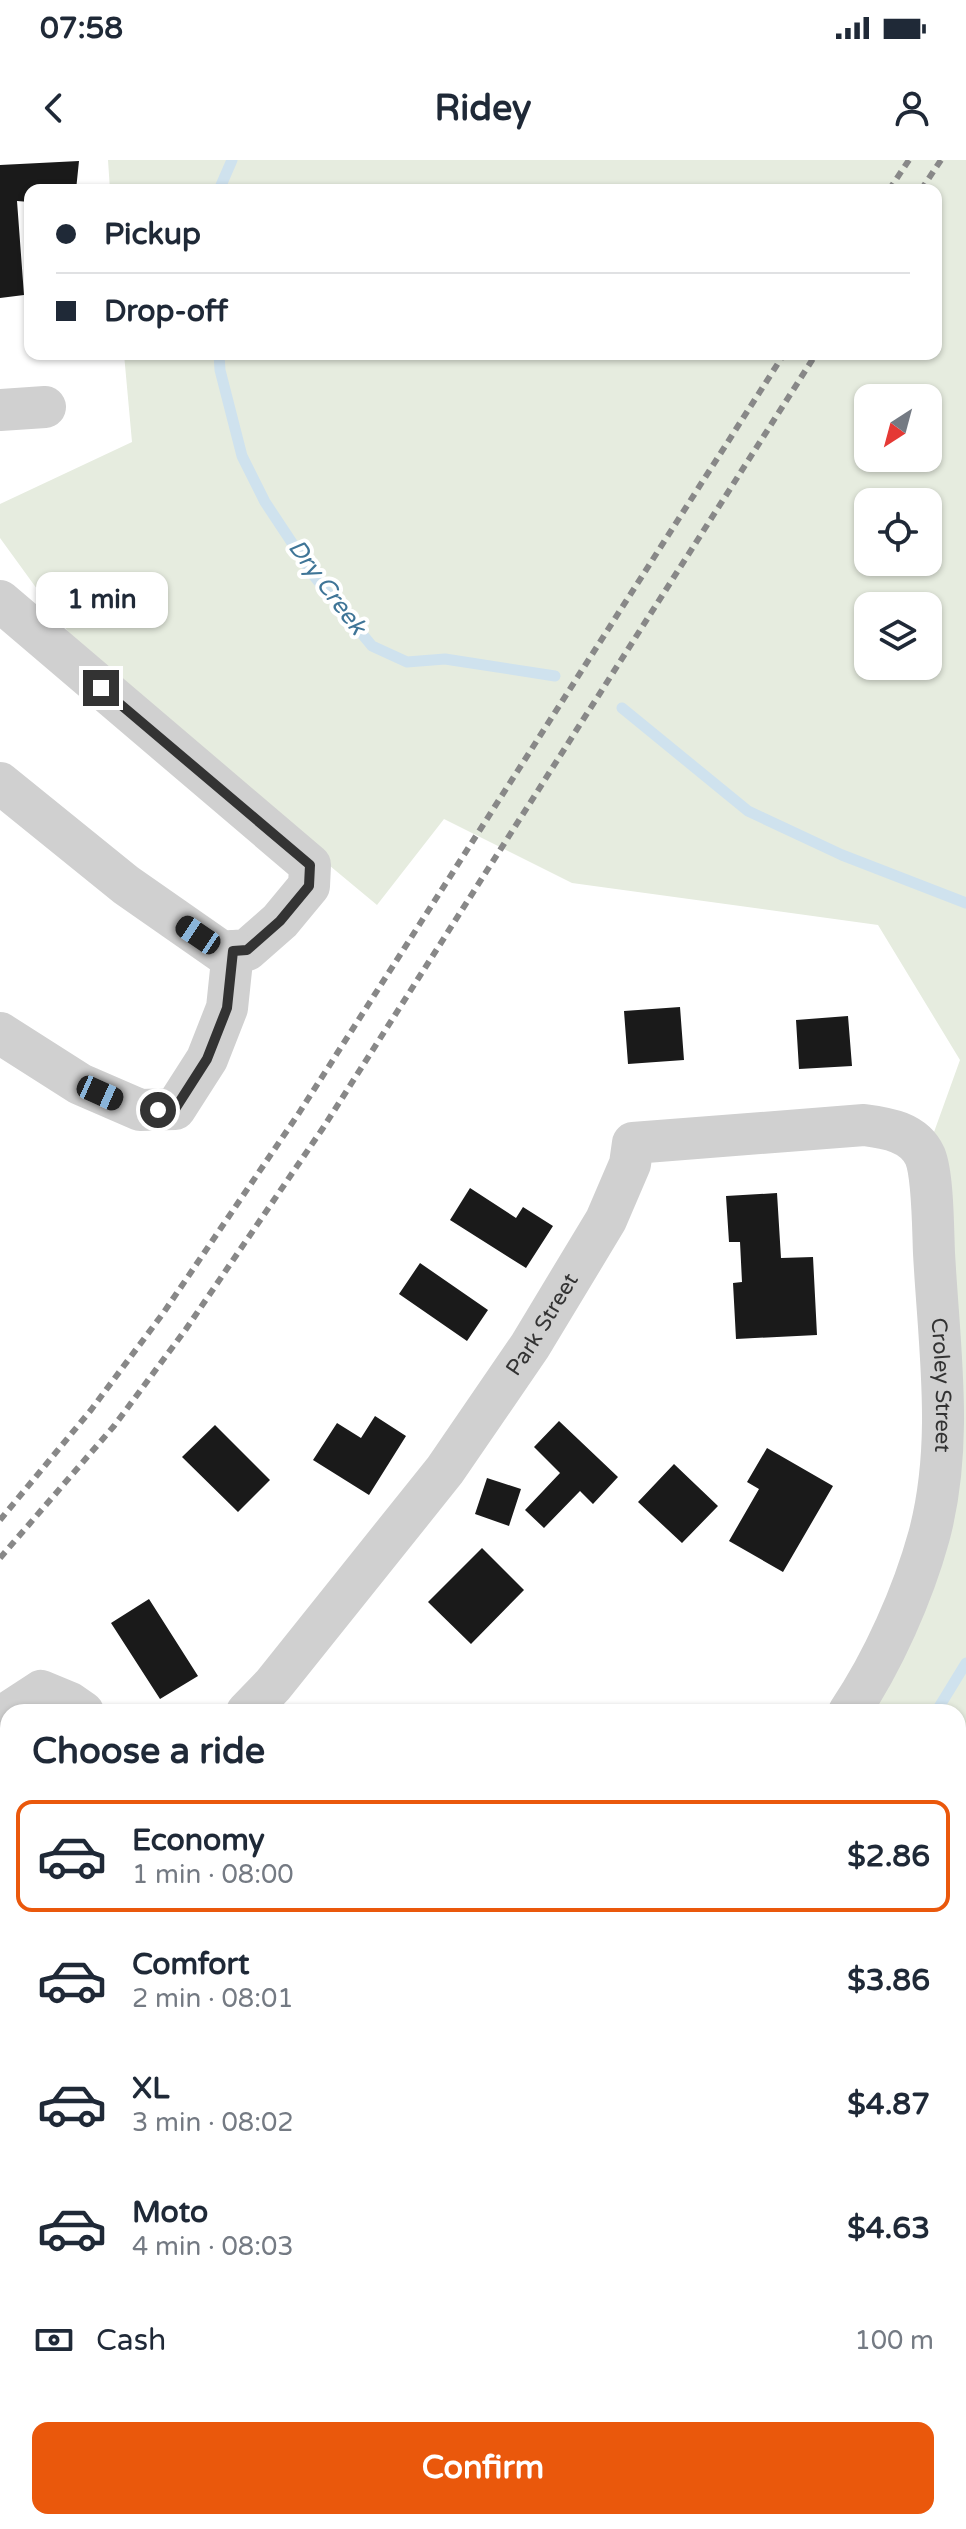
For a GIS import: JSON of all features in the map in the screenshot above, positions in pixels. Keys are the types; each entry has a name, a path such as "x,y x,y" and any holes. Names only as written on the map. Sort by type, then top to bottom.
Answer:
{"street":[{"path":"0,410 45,407"},
{"path":"0,601 310,865 309,886 280,921 247,950 222,952 126,885 0,783"},
{"path":"0,1033 80,1084 140,1110 175,1109 207,1059 227,1008 233,951"},
{"name":"Park Street","path":"255,1704 445,1470 530,1346 606,1220 630,1164 633,1143 864,1125 890,1128 912,1138"},
{"name":"Croley Street","path":"853,1704 887,1642 913,1584 929,1535 940,1478 945,1423 931,1198 925,1157 912,1138"},
{"path":"21,1704 41,1691 68,1704"}],"shaded area":[{"path":"108,160 966,160 966,1704 853,1704 929,1535 925,1157 960,1060 878,925 572,883 444,819 377,905 98,673 0,538 0,504 132,442 125,360 942,360 942,184 110,184"}],"building":[{"path":"79,161 77,184 24,184 24,202 17,201 24,295 0,298 0,165"},
{"path":"680,1007 684,1060 628,1064 624,1011"},
{"path":"848,1016 852,1066 799,1069 796,1020"},
{"path":"470,1188 516,1218 523,1207 553,1226 526,1268 450,1220"},
{"path":"777,1193 781,1258 813,1257 817,1335 736,1339 733,1283 742,1282 740,1242 729,1242 726,1196"},
{"path":"420,1263 488,1310 467,1341 399,1294"},
{"path":"375,1416 406,1436 369,1495 313,1460 337,1423 361,1438"},
{"path":"559,1421 618,1477 593,1504 580,1491 544,1528 525,1510 560,1473 534,1447"},
{"path":"215,1425 270,1480 238,1512 182,1457"},
{"path":"767,1448 833,1486 783,1572 729,1541 759,1489 747,1482"},
{"path":"674,1464 718,1506 682,1543 638,1502"},
{"path":"487,1478 521,1489 509,1526 475,1514"},
{"path":"482,1548 524,1590 471,1644 428,1602"},
{"path":"149,1599 198,1676 160,1699 111,1623"}],"waterway":[{"name":"Dry Creek","path":"222,184 232,160"},
{"name":"Dry Creek","path":"219,360 242,456 265,502 314,576 372,646 407,662 445,659 555,676"},
{"name":"Dry Creek","path":"622,708 748,811 842,855 966,903"},
{"name":"Dry Creek","path":"941,1704 966,1663"}],"railway":[{"path":"893,184 909,160"},
{"path":"925,184 941,160"},
{"path":"0,1520 91,1410 164,1312 299,1113 780,360"},
{"path":"0,1558 114,1426 186,1329 323,1128 812,360"}],"route":[{"path":"101,688 310,865 309,886 280,921 247,950 233,951 227,1008 207,1059 175,1109 158,1110"}]}
